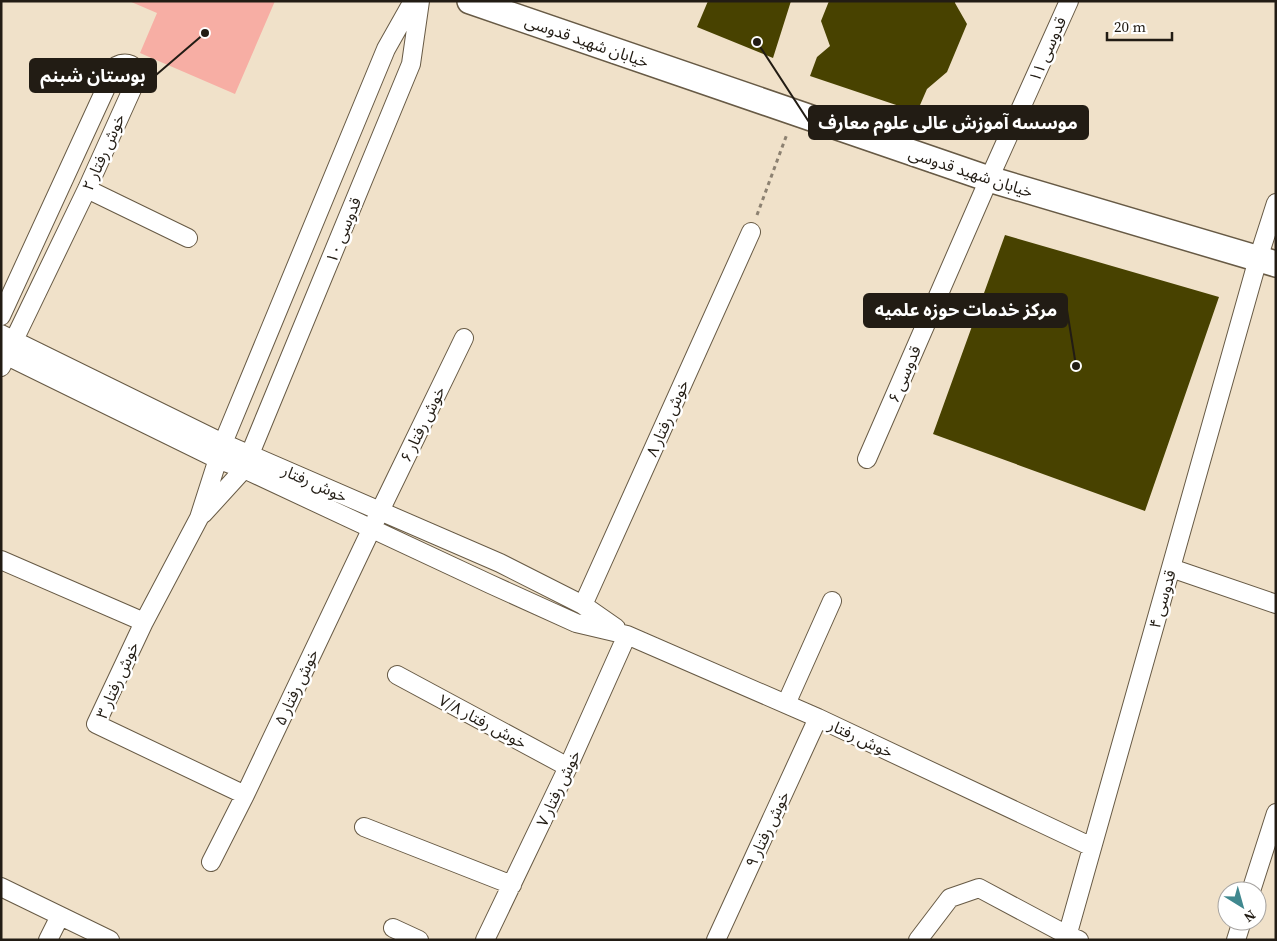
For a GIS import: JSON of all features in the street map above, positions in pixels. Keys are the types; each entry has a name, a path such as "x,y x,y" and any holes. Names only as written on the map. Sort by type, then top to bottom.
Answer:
{"main road":[{"name":"خیابان شهید قدوسی","path":"470,1 989,179 1267,261"}],"street":[{"name":"قدوسی ۱۰","path":"199,518 220,451 386,50 414,1"},
{"name":"قدوسی ۱۰","path":"247,462 411,64 420,1"},
{"name":"قدوسی ۱۱","path":"989,179 1069,1"},
{"name":"خوش رفتار ۲","path":"1,316 116,66 122,63 130,64 135,69 134,85 87,189 5,350"},
{"name":"قدوسی ۶","path":"868,459 989,179"},
{"path":"87,189 188,238"},
{"name":"قدوسی ۴","path":"1071,938 1092,847 1171,568 1267,261 1276,203"},
{"name":"خوش رفتار ۸","path":"583,605 751,232"},
{"name":"خوش رفتار ۶","path":"380,511 464,338"},
{"name":"خوش رفتار","path":"5,350 220,451 380,511 500,563 583,605 627,635"},
{"name":"خوش رفتار","path":"247,462 372,529 576,622 627,635 786,704 1092,847"},
{"path":"199,518 247,462"},
{"name":"خوش رفتار ۵","path":"211,862 245,795 380,511"},
{"name":"خوش رفتار ۳","path":"199,518 144,622 96,724 245,795"},
{"path":"1,560 144,622"},
{"path":"1171,568 1276,604"},
{"path":"786,704 832,601"},
{"name":"خوش رفتار ۷","path":"485,940 568,767 627,635"},
{"name":"خوش رفتار ۷/۸","path":"397,675 568,767"},
{"name":"خوش رفتار ۹","path":"716,940 818,718"},
{"path":"1254,881 1276,813"},
{"path":"364,827 512,885"},
{"path":"1,887 110,940"},
{"path":"918,940 950,898 979,888 1071,938"},
{"path":"48,940 60,916"},
{"path":"393,928 419,940"}],"path":[{"path":"751,232 795,113"}],"shaded area":[{"path":"129,1 275,1 235,94 140,53 157,13"}],"building":[{"path":"708,1 791,1 773,58 697,27"},
{"path":"829,1 955,1 967,24 947,72 927,89 917,112 810,76 817,57 830,46 821,21"},
{"path":"1005,235 1219,297 1145,511 933,434"}],"place":[{"name":"بوستان شبنم","path":"205,33"},
{"name":"موسسه آموزش عالی علوم معارف","path":"757,42"},
{"name":"مرکز خدمات حوزه علمیه","path":"1076,366"}]}
